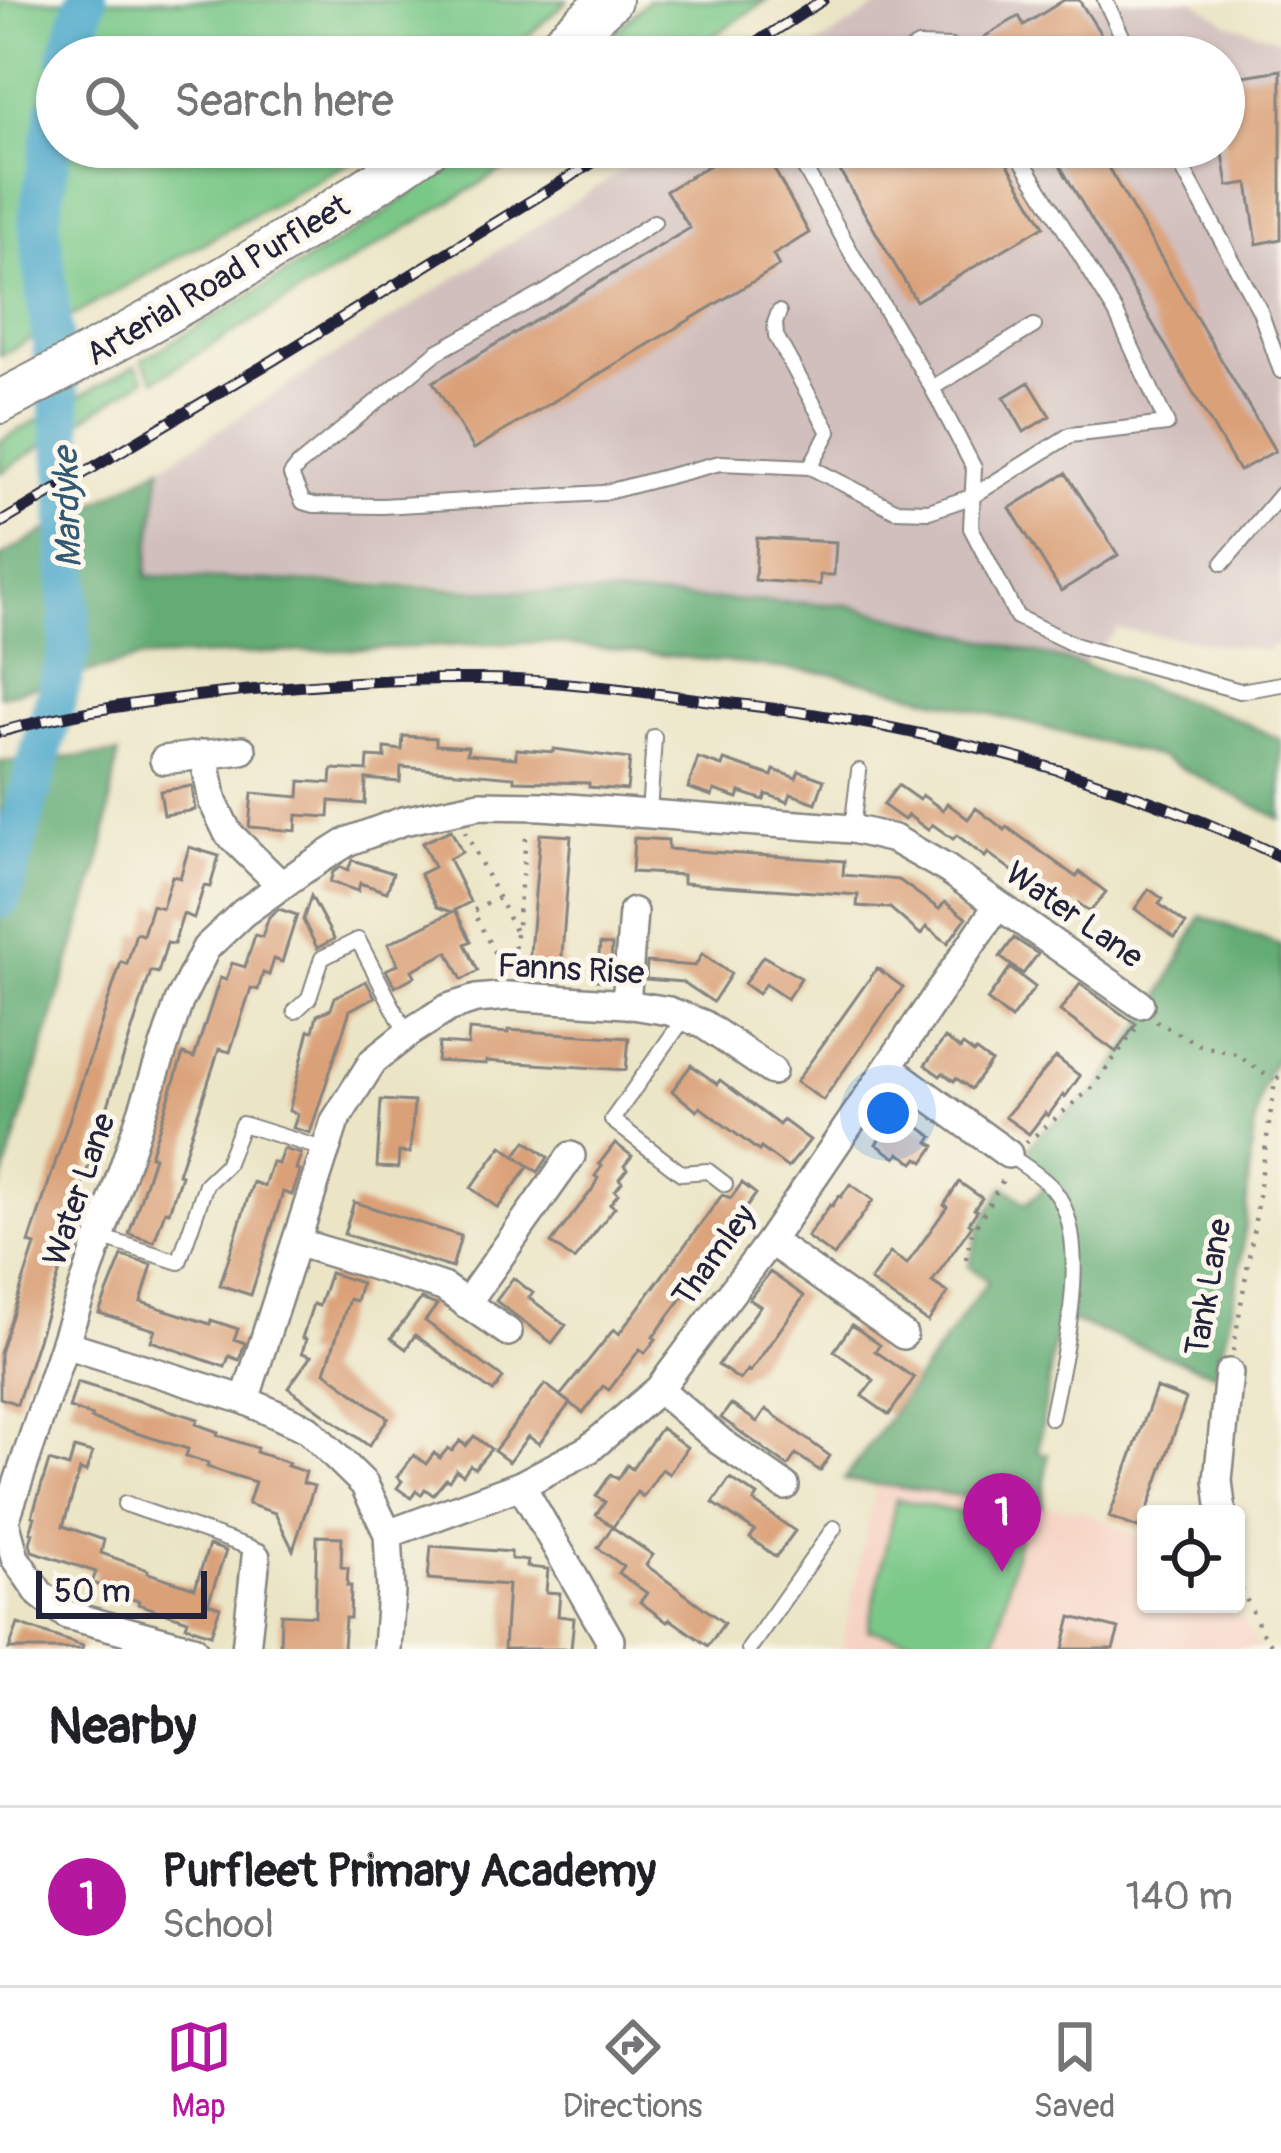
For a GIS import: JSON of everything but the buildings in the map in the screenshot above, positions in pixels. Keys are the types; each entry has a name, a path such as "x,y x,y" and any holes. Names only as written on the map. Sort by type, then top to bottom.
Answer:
{"main road":[{"path":"570,36 610,0"},
{"name":"Arterial Road Purfleet","path":"1,402 117,342 267,254 396,168"}],"street":[{"path":"164,760 242,750"},
{"path":"204,754 213,802 228,833 281,884"},
{"name":"Water Lane","path":"193,1649 68,1615 40,1594 15,1558 5,1521 18,1464 64,1345 179,1002 206,948 281,884 349,841 403,820 480,805 852,829 894,838 947,869 1140,1004"},
{"name":"Thamley","path":"388,1534 521,1485 589,1449 659,1389 770,1241 998,905"},
{"path":"626,1004 633,912"},
{"name":"Fanns Rise","path":"245,1400 335,1121 373,1061 406,1034 448,1008 476,999 509,996 626,1004 703,1024 772,1071"},
{"path":"889,1067 1012,1157"},
{"path":"466,1304 571,1156"},
{"path":"770,1241 903,1335"},
{"path":"296,1242 443,1287 508,1332"},
{"path":"64,1345 245,1400 308,1429 364,1484 388,1534 392,1592 387,1649"},
{"name":"Tank Lane","path":"1221,1505 1218,1480 1229,1373"},
{"path":"659,1389 721,1442 785,1486"},
{"path":"521,1485 610,1640 609,1649"},
{"path":"246,1649 256,1557"}],"lane":[{"path":"1105,0 1122,36"},
{"path":"805,168 974,468 970,528 1017,617 1077,646 1240,691 1281,685"},
{"path":"654,222 546,292 437,352 298,466 291,475 302,502 382,506 603,493 720,464 810,467 895,510 929,511 970,497 1070,435 1168,424 1116,313 1027,168"},
{"path":"1182,168 1260,311 1281,371"},
{"path":"779,312 776,336 829,432 810,467"},
{"path":"932,388 1034,326"},
{"path":"1223,563 1281,494"},
{"path":"649,814 654,737"},
{"path":"852,829 860,771"},
{"path":"295,1011 309,998 322,958 358,940 406,1034"},
{"path":"685,1017 612,1120 681,1174 708,1171 725,1184"},
{"path":"100,1237 179,1262 206,1184 226,1166 242,1124 326,1150"},
{"path":"1012,1157 1053,1190 1066,1215 1074,1259 1070,1318 1051,1418"},
{"path":"125,1504 252,1548 256,1557"},
{"path":"749,1649 834,1528"}],"path":[{"path":"498,898 472,911 510,983 529,806"},
{"path":"454,810 516,933"},
{"path":"966,1259 971,1235 1012,1157 1093,1088 1148,1012 1160,1025 1198,1045 1236,1054 1275,1082"},
{"name":"Tank Lane","path":"1229,1373 1275,1082 1281,1073"},
{"path":"1245,1597 1275,1649"}],"shaded area":[{"path":"888,0 1193,0 1228,23 1281,40 1281,642 1264,651 1118,629 1083,665 847,605 146,576 161,467 626,168 1245,168 1245,36 832,36"},
{"path":"876,1485 1083,1511 1137,1535 1137,1613 1239,1613 1260,1649 841,1649"}],"green space":[{"path":"0,0 568,0 528,36 36,36 36,168 339,168 0,356"},
{"path":"648,0 767,0 713,36 612,36"},
{"path":"446,168 506,168 155,380 142,360 375,220"},
{"path":"136,365 145,379 0,473 0,441"},
{"path":"161,467 146,576 847,605 1083,665 1229,716 1281,740 1281,819 1160,757 834,674 544,642 142,658 0,696 0,557"},
{"path":"118,754 102,855 0,1190 0,762"},
{"path":"1201,916 1281,945 1281,1052 1270,1069 1256,1119 1240,1268 1216,1374 1058,1316 1038,1452 1048,1454 1042,1507 844,1480 988,1281 969,1266 980,1227 1004,1186 1026,1204 1041,1191 1049,1176 1023,1155 1040,1133 1095,1093 1154,1009"},
{"path":"896,1499 1021,1526 994,1649 955,1649 868,1630"}],"waterway":[{"name":"Mardyke","path":"75,36 86,0"},
{"name":"Mardyke","path":"0,898 70,648 68,478 39,221 48,168"}],"railway":[{"path":"767,36 823,0"},
{"path":"0,523 584,168"},
{"path":"0,732 139,703 319,684 478,679 592,686 815,714 1004,754 1117,789 1281,857"}],"place":[{"name":"Purfleet Primary Academy","path":"1002,1572"}]}
